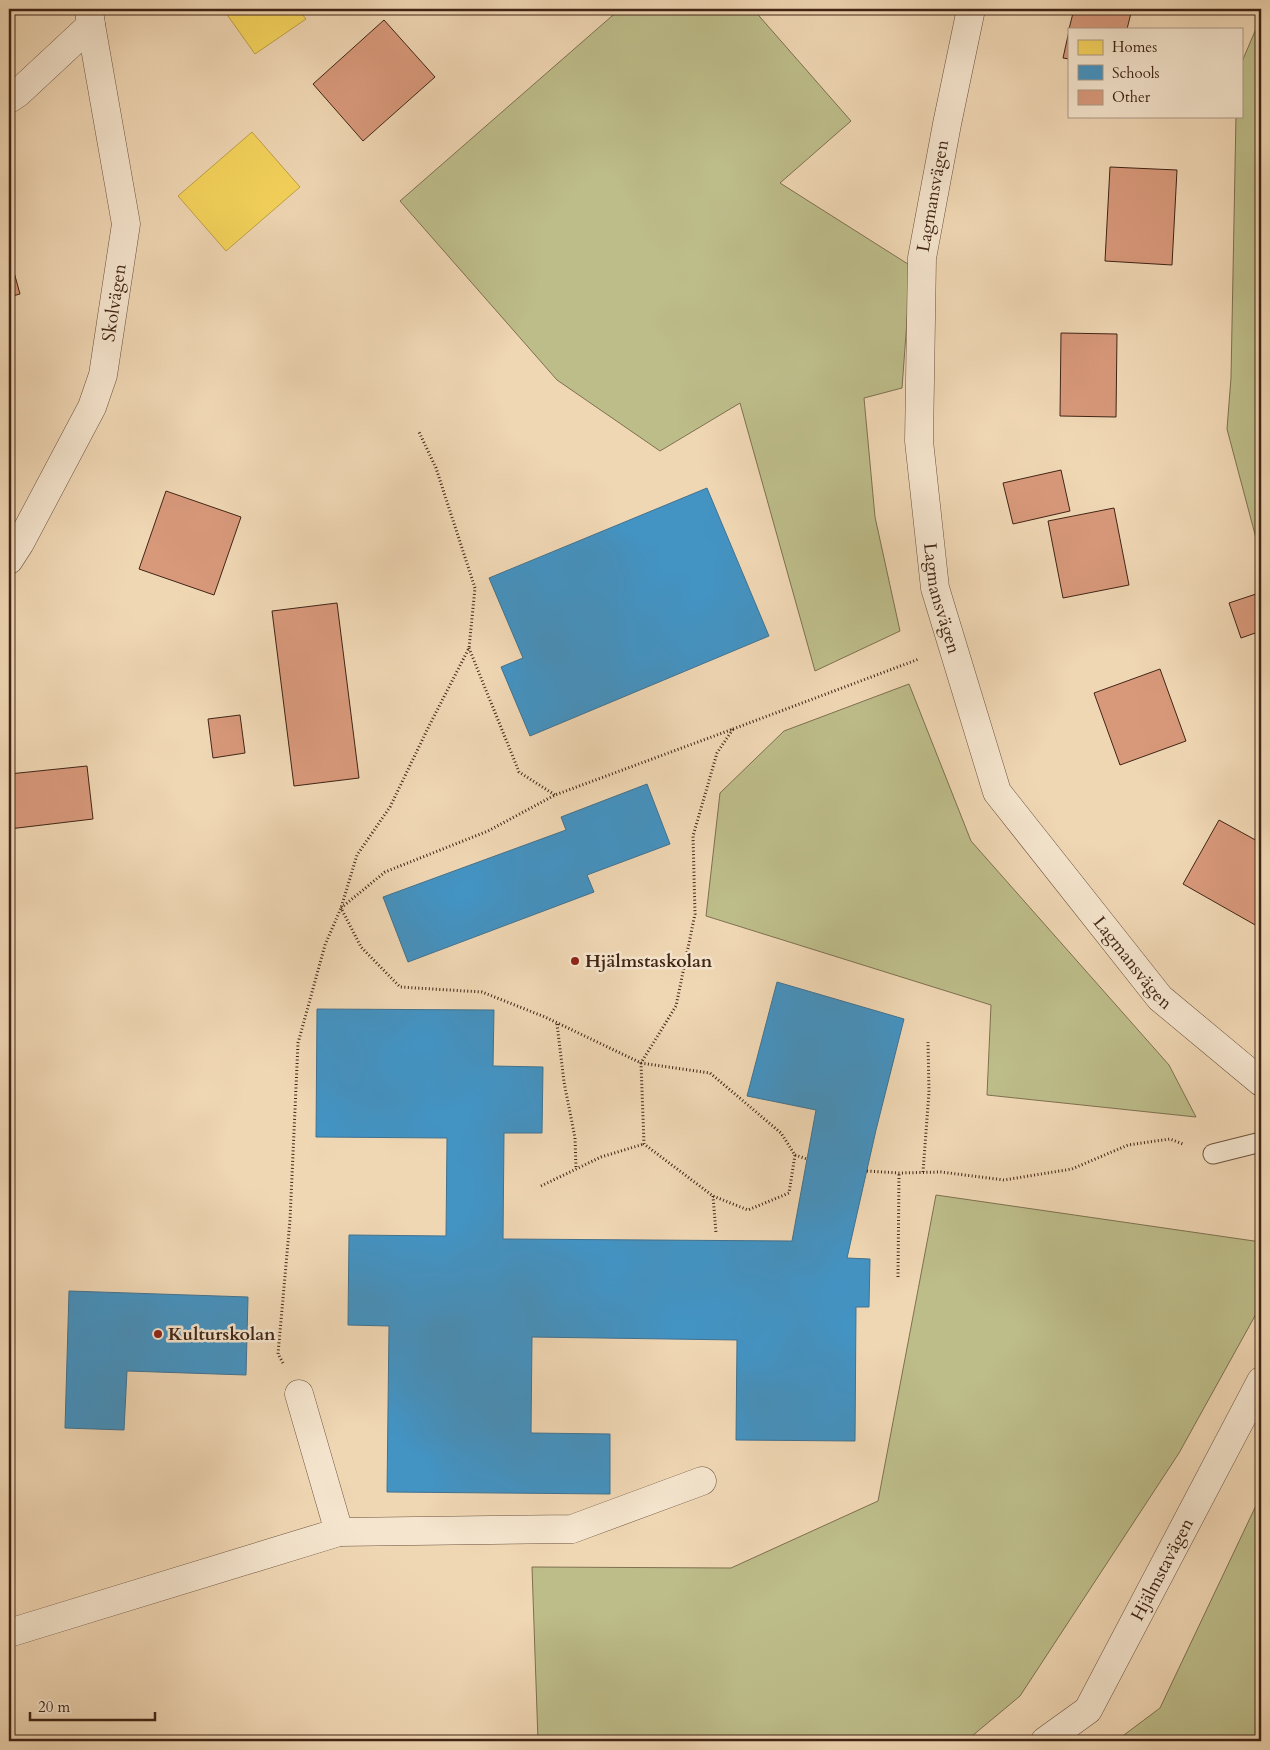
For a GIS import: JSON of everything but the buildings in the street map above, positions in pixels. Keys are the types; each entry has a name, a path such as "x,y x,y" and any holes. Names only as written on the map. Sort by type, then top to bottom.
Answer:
{"street":[{"name":"Lagmansvägen","path":"972,9 947,124 922,258 919,441 935,588 997,792 1160,998 1261,1082"},
{"name":"Skolvägen","path":"9,99 18,93 90,17"},
{"name":"Skolvägen","path":"9,560 20,543 92,407 105,366 126,224 90,17"},
{"name":"Hjälmstavägen","path":"1045,1741 1088,1710 1261,1381"},
{"path":"299,1394 339,1532"},
{"path":"9,1633 339,1532 572,1529 702,1481"}],"lane":[{"path":"1213,1154 1261,1142"}],"path":[{"path":"299,1394 278,1354 290,1220 298,1043 325,945 341,908 357,855 390,808 469,648 475,588 436,468 419,432"},
{"path":"469,648 520,772 555,795"},
{"path":"341,908 384,872 488,831 555,795 908,662 953,649"},
{"path":"644,1144 641,1063 676,1006 694,914 693,836 717,753 733,729"},
{"path":"341,908 360,947 400,987 482,992 557,1023 641,1063 710,1073 781,1133 795,1155 807,1159"},
{"path":"557,1023 564,1082 575,1138 576,1168"},
{"path":"923,1172 929,1092 928,1042"},
{"path":"867,1171 899,1173 941,1172 1004,1180 1072,1169 1128,1145 1170,1139 1213,1154"},
{"path":"541,1186 601,1157 644,1144"},
{"path":"644,1144 713,1196 748,1210 789,1193 795,1155"},
{"path":"898,1277 899,1173"},
{"path":"713,1196 716,1233"}],"green space":[{"path":"620,9 753,9 851,121 780,183 911,266 902,388 864,398 875,517 900,631 815,671 740,403 660,451 557,380 400,201"},
{"path":"1261,17 1261,557 1227,429 1231,378 1236,118 1242,118 1242,62"},
{"path":"909,684 971,841 1169,1065 1196,1117 987,1095 991,1005 706,916 720,793 784,731"},
{"path":"936,1195 1261,1242 1261,1305 1179,1453 1020,1696 966,1741 538,1741 532,1567 731,1568 878,1501"},
{"path":"1261,1495 1261,1741 1116,1741 1160,1708"}],"place":[{"name":"Hjälmstaskolan","path":"575,961"},
{"name":"Kulturskolan","path":"158,1334"}]}
